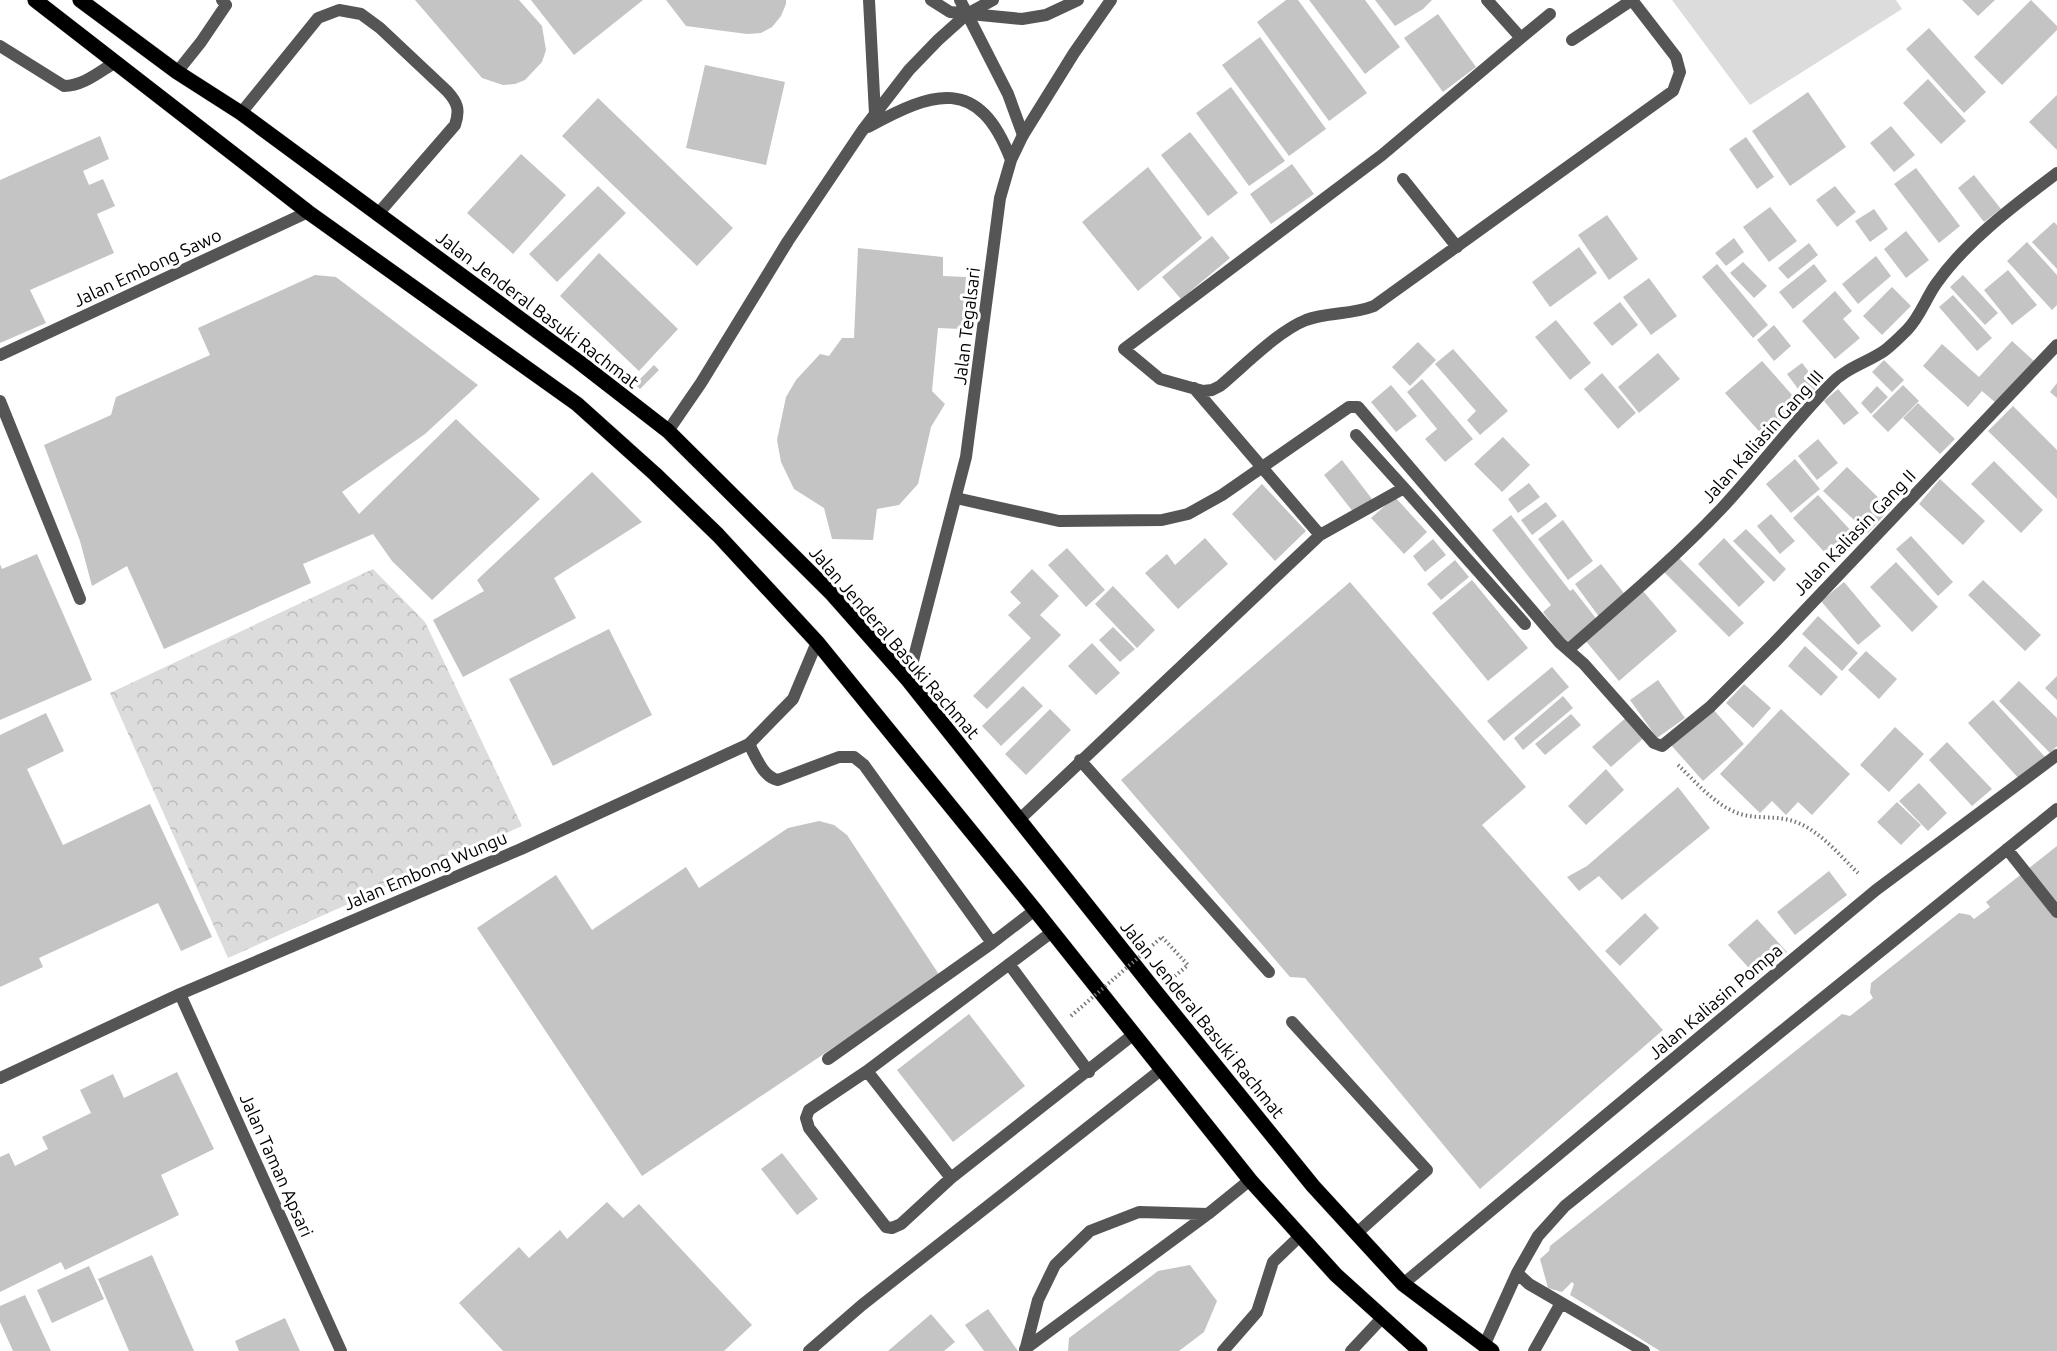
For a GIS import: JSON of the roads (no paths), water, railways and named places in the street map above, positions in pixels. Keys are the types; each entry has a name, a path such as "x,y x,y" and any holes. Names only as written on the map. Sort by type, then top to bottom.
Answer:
{"main road":[{"path":"35,0 308,212 577,404 655,474 718,535 817,642 1250,1180 1336,1275 1420,1351"},
{"name":"Jalan Jenderal Basuki Rachmat","path":"88,2 177,72 241,113 668,431 832,594 908,680 1313,1186 1403,1284 1488,1349"}],"street":[{"path":"177,72 226,5 222,0"},
{"path":"869,0 875,114"},
{"path":"931,0 950,12 1022,19 1046,15 1078,0"},
{"path":"960,0 1008,94 1023,135"},
{"path":"668,431 701,383 788,241 862,131 909,70 967,14 993,0"},
{"name":"Jalan Tegalsari","path":"908,680 966,457 1000,198 1011,160 1023,135 1074,53 1111,0"},
{"path":"1487,0 1521,38"},
{"path":"1550,14 1382,155 1124,349 1160,379 1203,391 1212,390 1220,386 1288,329 1322,316 1358,312 1374,306 1673,91 1680,72 1676,57 1632,0 1572,40"},
{"path":"241,113 318,18 339,10 361,14 380,28 456,100 459,112 454,125 378,215"},
{"path":"0,46 64,86 84,81 114,63"},
{"path":"862,131 902,109 927,99 950,97 969,104 984,114 1002,137 1011,160"},
{"name":"Jalan Kaliasin Gang III","path":"1568,650 1693,538 1832,382 1853,367 1884,351 1909,329 1936,283 1977,238 2057,174"},
{"path":"1404,179 1457,247"},
{"name":"Jalan Embong Sawo","path":"0,355 308,212"},
{"name":"Jalan Kaliasin Gang II","path":"1568,650 1584,664 1654,743 1662,746 1710,707 1774,643 2057,345"},
{"path":"1194,388 1320,535"},
{"path":"0,401 80,599"},
{"path":"956,498 1059,520 1162,520 1188,513 1222,495 1349,407 1358,406 1568,650"},
{"path":"1356,435 1526,624"},
{"path":"1020,819 1320,535 1404,488"},
{"name":"Jalan Embong Wungu","path":"0,1078 180,994 521,849 749,744 793,699 817,642"},
{"path":"749,744 764,772 772,779 778,780 839,757 854,758 859,761 992,943"},
{"name":"Jalan Kaliasin Pompa","path":"1403,1284 1876,890 2057,754"},
{"path":"1080,760 1269,972"},
{"path":"1488,1349 1517,1273 1538,1236 1565,1206 2057,809"},
{"path":"2007,849 2057,912"},
{"path":"828,1059 1035,910"},
{"path":"1052,932 867,1071 809,1110 806,1118 810,1128 886,1227 892,1228 901,1224 951,1178 1089,1072 1134,1034"},
{"path":"1009,964 1089,1072"},
{"name":"Jalan Taman Apsari","path":"180,994 341,1351"},
{"path":"1292,1022 1427,1170 1357,1233"},
{"path":"809,1351 862,1305 1162,1069"},
{"path":"867,1071 951,1178"},
{"path":"1025,1350 1208,1215 1250,1180"},
{"path":"1025,1350 1038,1300 1055,1265 1090,1231 1139,1212 1208,1215"},
{"path":"1223,1351 1257,1312 1273,1262 1300,1236"},
{"path":"1517,1273 1529,1284 1644,1351"},
{"path":"1534,1351 1561,1303"},
{"path":"1351,1351 1382,1318"}]}
